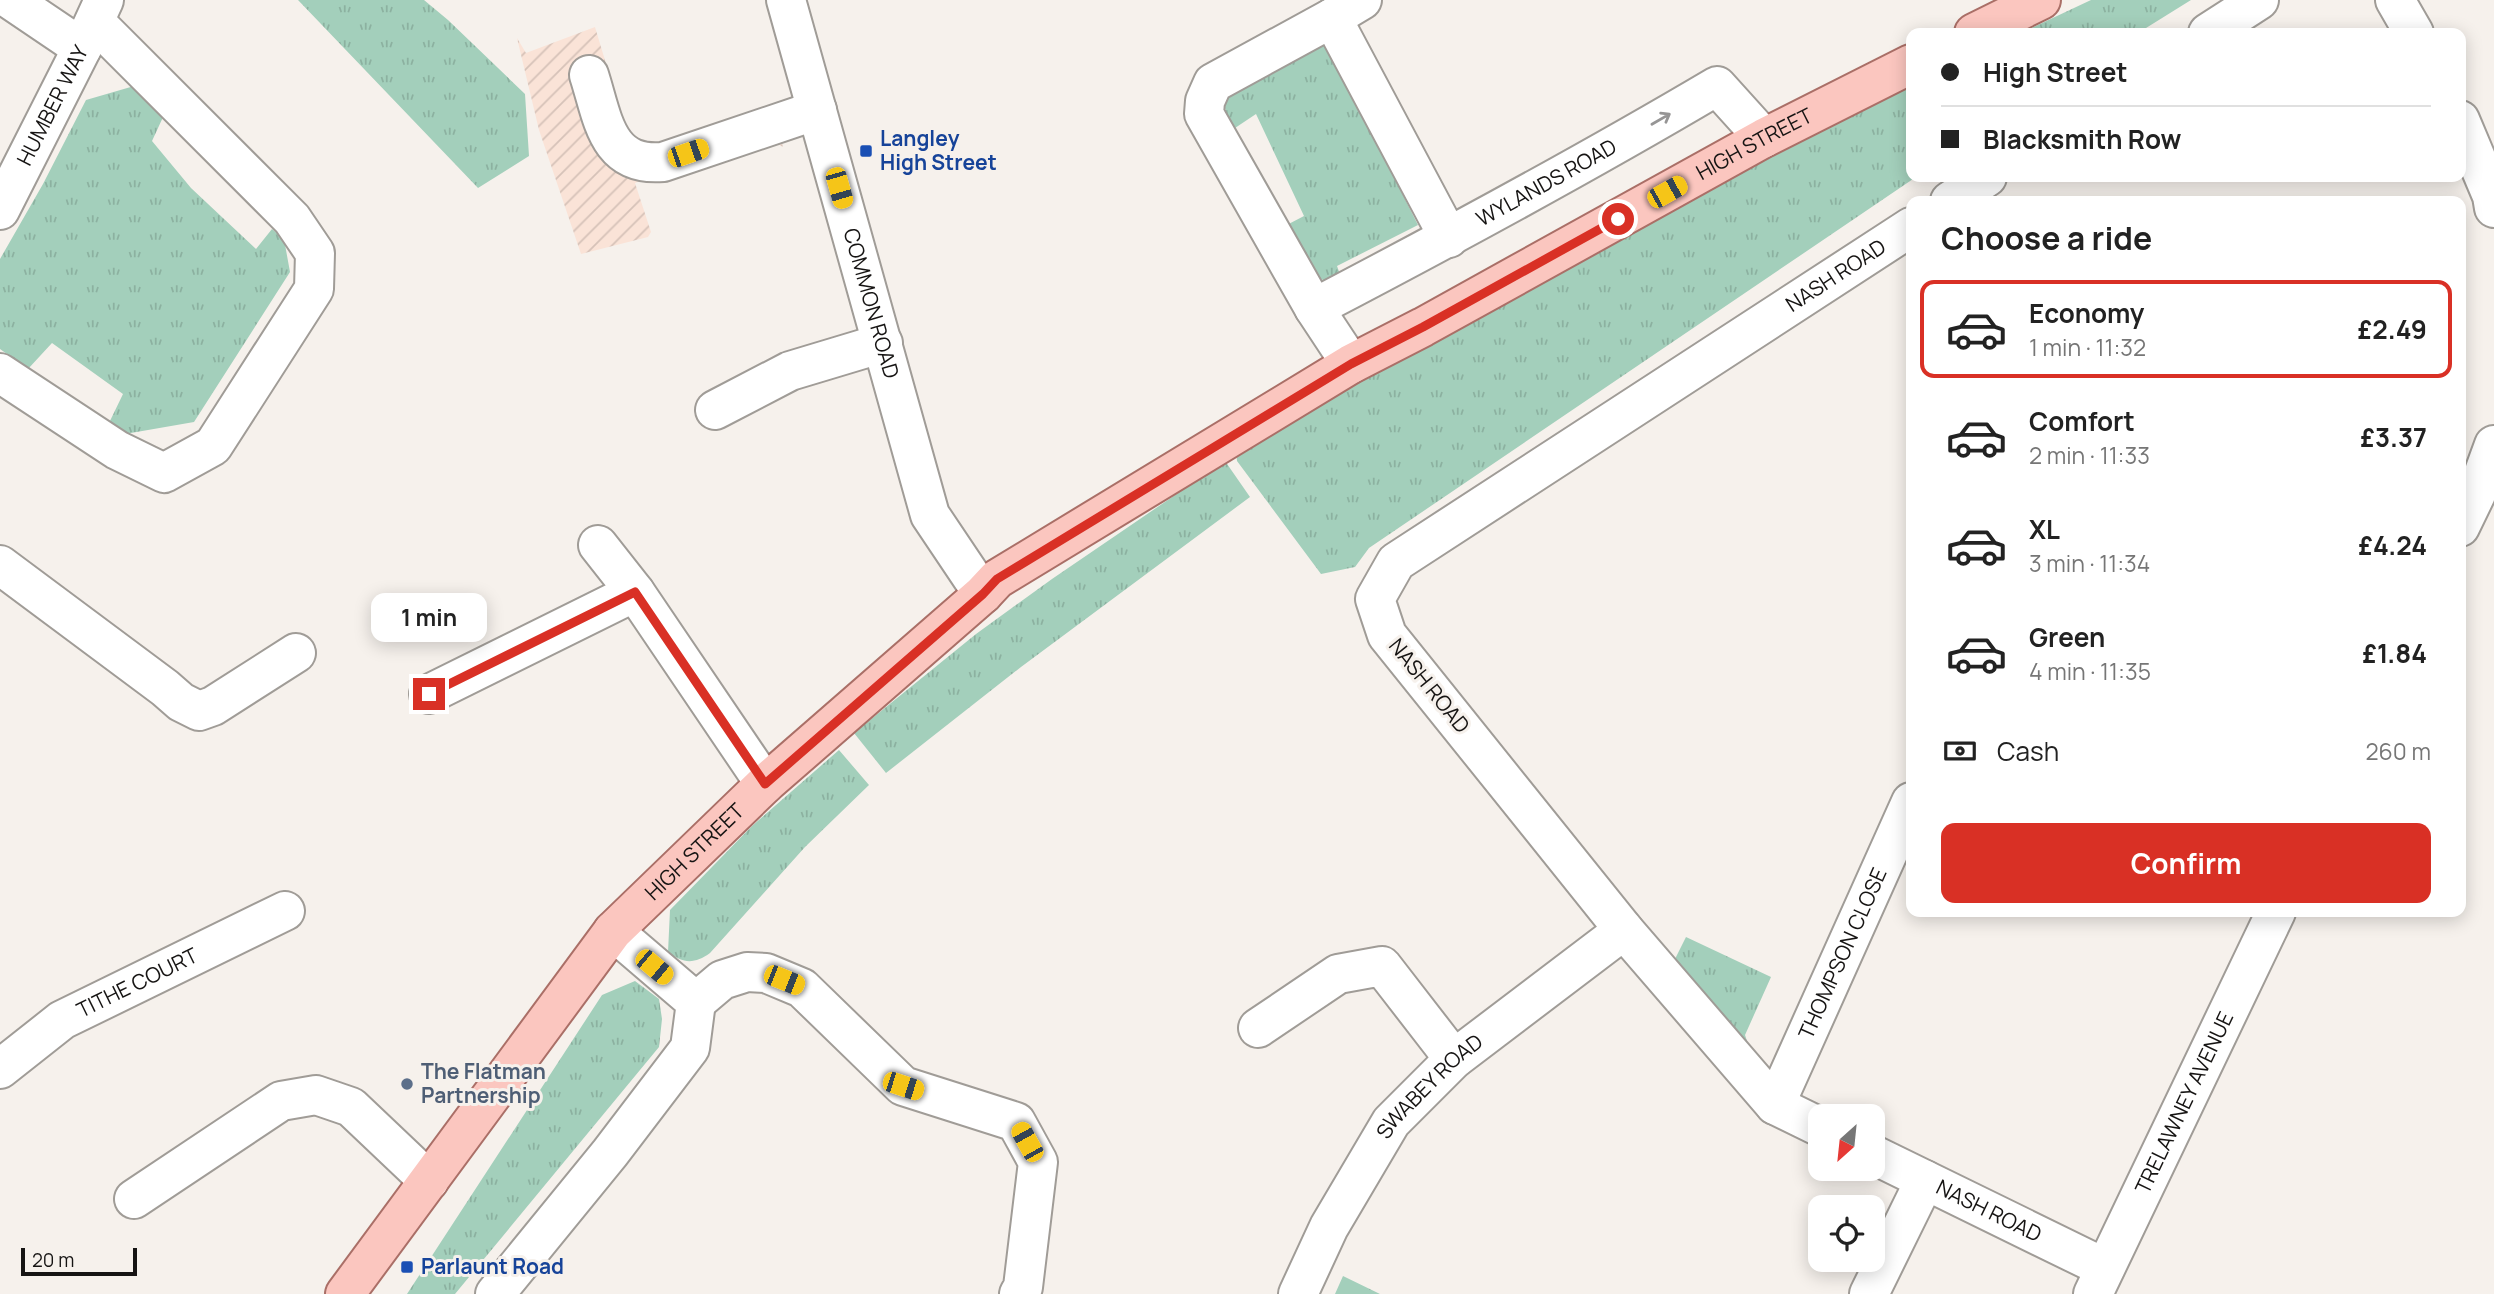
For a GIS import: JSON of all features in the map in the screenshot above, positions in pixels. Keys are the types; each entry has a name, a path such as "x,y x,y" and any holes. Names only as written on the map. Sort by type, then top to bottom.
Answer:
{"main road":[{"path":"1984,28 2040,0"},
{"name":"HIGH STREET","path":"345,1294 613,931 765,784 997,579 1351,364 1423,327 1764,138 1906,67"}],"street":[{"path":"0,373 117,450 164,473 213,446 314,289 314,253 292,219 94,23 11,0"},
{"name":"COMMON ROAD","path":"786,0 930,515 983,594"},
{"path":"2216,28 2259,0"},
{"path":"2395,0 2411,28"},
{"path":"1351,364 1314,308 1204,114 1205,101 1213,83 1347,9 1449,238"},
{"name":"HUMBER WAY","path":"0,210 94,23"},
{"path":"589,75 608,134 619,150 644,163 663,162 817,110"},
{"name":"WYLANDS ROAD","path":"1314,308 1602,154 1717,86 1764,138"},
{"path":"2466,134 2492,196 2494,208"},
{"path":"1958,196 1979,182"},
{"name":"NASH ROAD","path":"1808,1121 1775,1105 1625,930 1387,635 1376,599 1396,562 1906,229"},
{"path":"715,410 790,371 883,343"},
{"path":"2466,515 2494,445"},
{"path":"598,545 635,592 765,784"},
{"path":"0,565 181,702 199,711 213,706 296,653"},
{"path":"429,694 635,592"},
{"name":"THOMPSON CLOSE","path":"1775,1105 1906,813"},
{"name":"TITHE COURT","path":"0,1069 62,1020 285,911"},
{"name":"TRELAWNEY AVENUE","path":"2099,1281 2274,917"},
{"name":"SWABEY ROAD","path":"1298,1294 1329,1227 1391,1122 1454,1059 1625,930"},
{"path":"613,931 696,1002"},
{"path":"1258,1028 1338,974 1382,967 1454,1059"},
{"path":"495,1294 610,1153 690,1048 696,1002 722,980 747,972 766,973 802,988 903,1086 1016,1122 1038,1162 1023,1286 1019,1294"},
{"path":"134,1199 281,1101 316,1095 351,1107 429,1181"},
{"name":"NASH ROAD","path":"1885,1160 1924,1180 2099,1281"},
{"path":"1869,1294 1924,1180"}],"shaded area":[{"path":"595,27 631,147 668,147 772,106 783,147 761,135 635,183 651,232 648,237 581,254 539,130 517,38 526,53"}],"green space":[{"path":"298,0 424,0 525,94 529,156 478,188"},
{"path":"2091,0 2191,0 2146,28 2032,28"},
{"path":"1324,38 1418,225 1337,266 1342,280 1323,280 1304,269 1279,229 1304,216 1256,114 1232,130 1223,102 1241,66"},
{"path":"141,84 164,115 152,141 191,188 256,249 272,229 284,239 290,272 194,422 125,434 109,423 123,394 52,343 28,369 0,349 0,259 43,184 86,100"},
{"path":"1906,88 1906,182 1909,182 1369,548 1355,567 1321,574 1237,461 1236,451 1623,234"},
{"path":"1225,461 1250,497 1021,667 886,773 854,733 976,634"},
{"path":"839,750 869,785 805,847 710,953 689,961 679,959 668,952 670,910 752,826"},
{"path":"1686,937 1771,977 1745,1035 1749,1047 1674,961"},
{"path":"635,981 659,999 662,1019 659,1047 455,1294 407,1294 602,995"},
{"path":"1343,1276 1380,1294 1335,1294"}],"place":[{"name":"Langley High Street","path":"866,151"},
{"name":"The Flatman Partnership","path":"407,1084"},
{"name":"Parlaunt Road","path":"407,1267"}],"route":[{"path":"429,694 635,592 765,784 997,579 1351,364 1618,219"}]}
